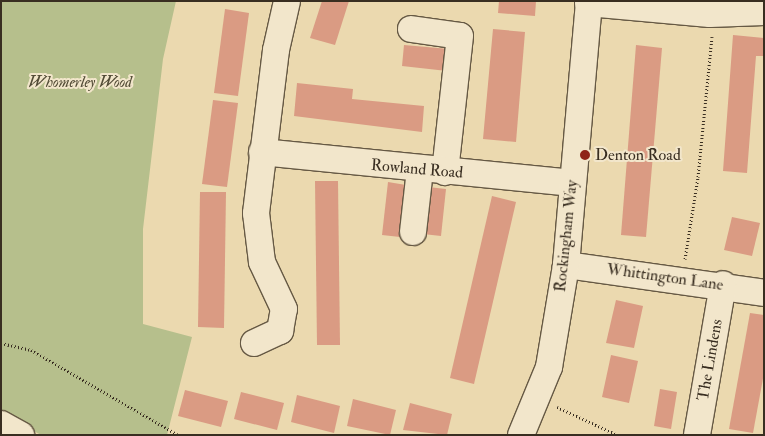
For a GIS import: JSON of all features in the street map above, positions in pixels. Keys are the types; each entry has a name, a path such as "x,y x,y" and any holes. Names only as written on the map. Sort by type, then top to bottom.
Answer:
{"street":[{"path":"254,343 280,331 284,309 256,240 262,152 287,1"},
{"path":"589,2 710,14 764,12"},
{"name":"Rockingham Way","path":"521,435 538,399 549,367 566,264 589,2"},
{"path":"411,29 460,36 433,171 413,232"},
{"name":"Rowland Road","path":"262,152 433,171 572,183"},
{"name":"Whittington Lane","path":"566,264 723,284 764,293"},
{"name":"The Lindens","path":"697,435 723,284"},
{"path":"1,424 21,435"}],"path":[{"path":"682,279 698,177 712,40 710,14"},
{"path":"1,344 31,350 178,435"},
{"path":"538,399 618,435"}],"green space":[{"name":"Whomerley Wood","path":"1,1 176,1 163,59 143,229 143,324 192,337 167,435 41,435 1,413"}],"building":[{"path":"322,1 349,1 335,45 310,38"},
{"path":"499,1 536,1 535,16 498,13"},
{"path":"225,9 249,13 238,96 214,93"},
{"path":"493,29 525,32 516,142 483,139"},
{"path":"733,35 764,38 764,56 756,56 747,173 723,171"},
{"path":"404,45 449,49 447,71 402,66"},
{"path":"636,45 662,48 646,237 621,235"},
{"path":"297,83 353,89 352,99 424,106 422,132 294,116"},
{"path":"213,100 238,103 227,187 202,184"},
{"path":"315,181 338,181 340,345 317,345"},
{"path":"388,182 406,185 400,237 382,235"},
{"path":"428,187 446,189 441,236 423,234"},
{"path":"200,192 226,192 224,328 198,327"},
{"path":"492,196 516,202 474,384 450,378"},
{"path":"732,217 760,223 752,256 724,250"},
{"path":"616,300 643,306 634,348 606,343"},
{"path":"750,313 764,315 764,373 753,433 729,429"},
{"path":"611,355 638,361 629,403 602,397"},
{"path":"660,389 677,392 671,429 654,426"},
{"path":"185,390 228,401 221,427 178,416"},
{"path":"241,392 284,403 277,430 234,419"},
{"path":"297,395 340,406 334,433 291,422"},
{"path":"353,399 396,410 390,435 347,426"},
{"path":"410,403 452,414 447,435 403,430"}],"place":[{"name":"Denton Road","path":"585,155"}]}
